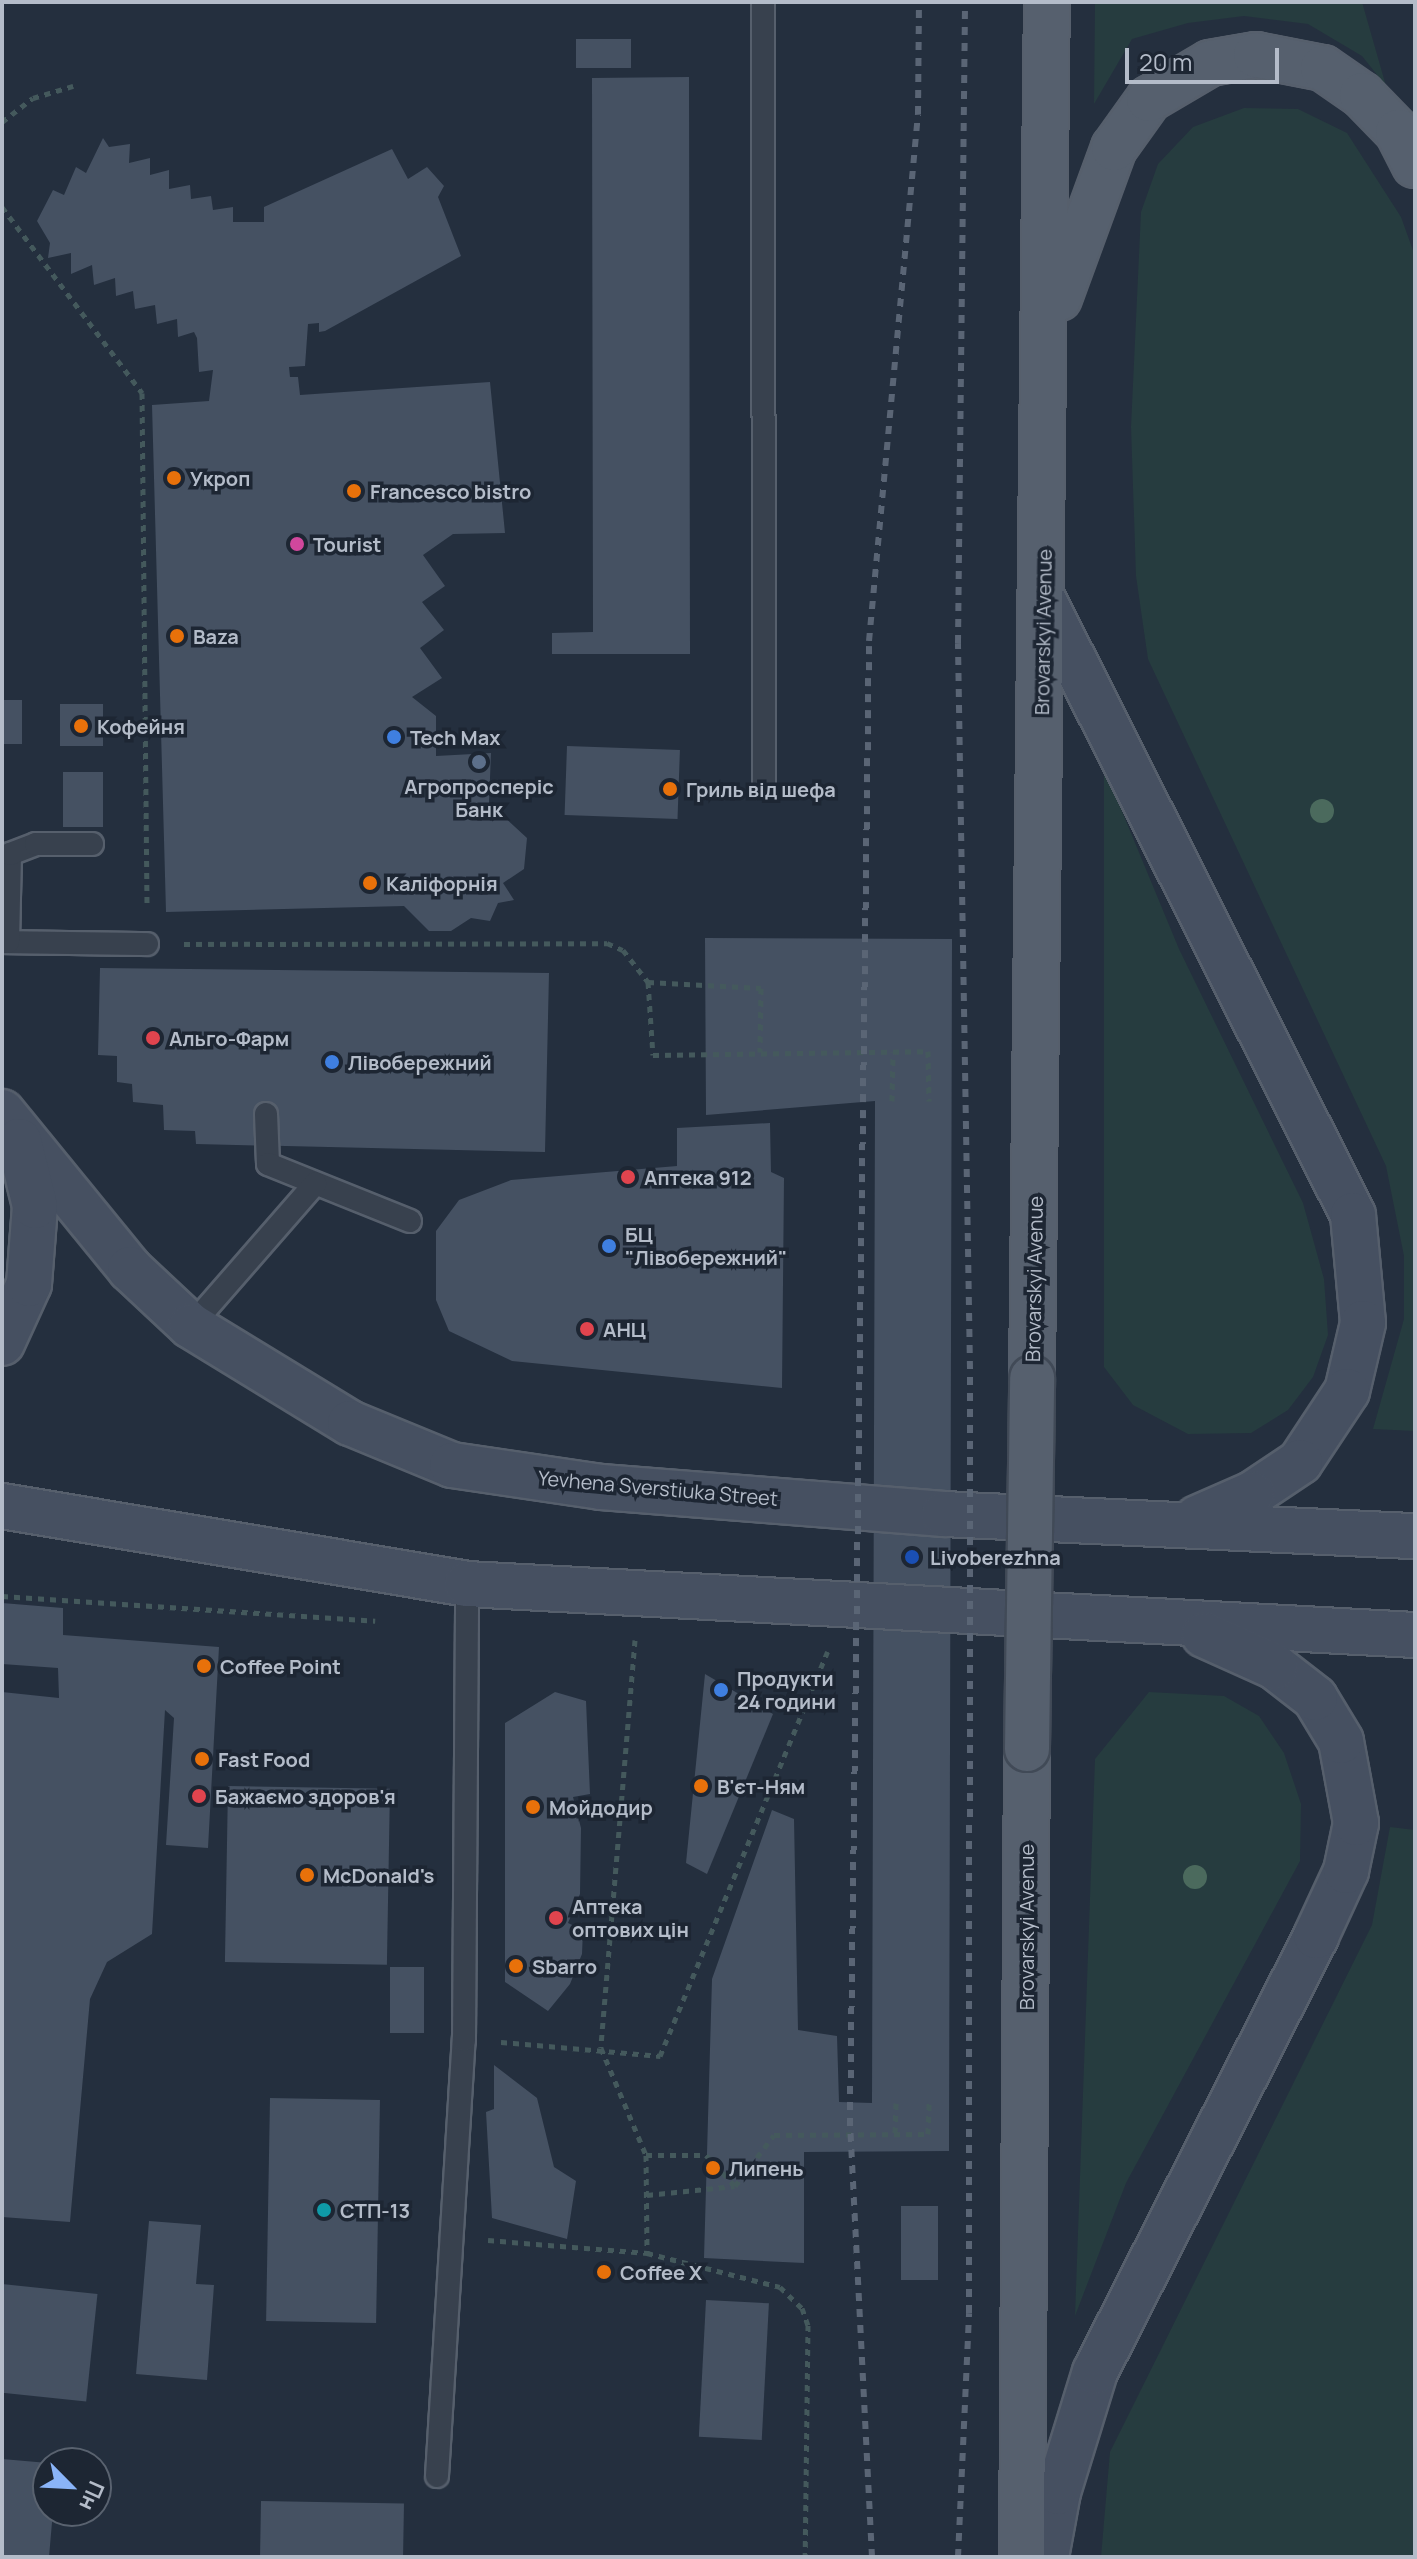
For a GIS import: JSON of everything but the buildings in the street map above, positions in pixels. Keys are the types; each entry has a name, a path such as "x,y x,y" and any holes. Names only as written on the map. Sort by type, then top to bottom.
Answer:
{"main road":[{"name":"Brovarskyi Avenue","path":"1022,2557 1027,1749 1044,601 1047,2"},
{"path":"1046,353 1063,279 1114,148 1149,99 1210,63 1256,55 1323,68 1362,95 1398,132 1415,165"},
{"path":"1044,601 1353,1215 1363,1323 1347,1391 1300,1462 1252,1494 1183,1522"},
{"path":"2,1343 29,1284 35,1206 10,1122"},
{"name":"Yevhena Sverstiuka Street","path":"10,1122 130,1269 191,1326 350,1423 452,1465 601,1487 944,1514 1183,1522 1415,1536"},
{"path":"2,1506 467,1584 1415,1635"},
{"path":"1046,2557 1058,2492 1095,2372 1316,1936 1346,1871 1356,1823 1341,1741 1315,1698 1252,1655 1172,1622"}],"lane":[{"path":"763,2 764,784"},
{"path":"92,844 36,844 10,854 5,942 147,944"},
{"path":"266,1114 264,1159 315,1184 410,1221"},
{"path":"191,1326 315,1184"},
{"path":"437,2476 455,2238 464,2040 467,1584"}],"path":[{"path":"2,122 33,98 73,86"},
{"path":"2,207 142,393 147,944 591,941 623,950 648,982 653,1055 928,1051 929,1101"},
{"path":"648,982 761,988 760,1052"},
{"path":"892,1101 893,1052"},
{"path":"635,1635 601,2048 646,2155 647,2253"},
{"path":"464,2040 601,2048 660,2056 832,1641"},
{"path":"895,2133 896,2103"},
{"path":"647,2195 735,2186 774,2135 928,2134 929,2103"},
{"path":"646,2155 706,2155 735,2186"},
{"path":"455,2238 647,2253 780,2287 802,2308 808,2325 805,2557"}],"green space":[{"path":"1095,2 1362,2 1386,86 1362,56 1308,24 1244,16 1188,23 1132,39 1094,104"},
{"path":"1244,108 1298,109 1347,133 1401,217 1415,256 1415,1431 1373,1429 1404,1319 1404,1256 1386,1166 1148,659 1136,576 1131,427 1141,212 1158,164 1193,127"},
{"path":"1104,768 1179,949 1303,1203 1324,1279 1328,1335 1313,1377 1288,1410 1251,1433 1188,1434 1133,1405 1104,1367"},
{"path":"1149,1692 1224,1696 1259,1716 1284,1753 1301,1804 1300,1861 1126,2183 1075,2316 1095,1759"},
{"path":"1390,1827 1415,1830 1415,2557 1101,2557 1110,2452 1372,1925"}],"railway":[{"path":"872,2557 850,2126 869,641 918,114 919,2"},
{"path":"958,2557 969,2313 970,1369 958,643 965,2"}],"place":[{"name":"Укроп","path":"174,478"},
{"name":"Francesco bistro","path":"354,491"},
{"name":"Tourist","path":"297,544"},
{"name":"Baza","path":"177,636"},
{"name":"Кофейня","path":"81,726"},
{"name":"Tech Max","path":"394,737"},
{"name":"Агропросперіс Банк","path":"479,762"},
{"name":"Гриль від шефа","path":"670,789"},
{"name":"Каліфорнія","path":"370,883"},
{"name":"Альго-Фарм","path":"153,1038"},
{"name":"Лівобережний","path":"332,1062"},
{"name":"Аптека 912","path":"628,1177"},
{"name":"БЦ \"Лівобережний\"","path":"609,1246"},
{"name":"АНЦ","path":"587,1329"},
{"name":"Livoberezhna","path":"912,1557"},
{"name":"Coffee Point","path":"204,1666"},
{"name":"Продукти 24 години","path":"721,1690"},
{"name":"Fast Food","path":"202,1759"},
{"name":"В'єт-Ням","path":"701,1786"},
{"name":"Бажаємо здоров'я","path":"199,1796"},
{"name":"Мойдодир","path":"533,1807"},
{"name":"McDonald's","path":"307,1875"},
{"name":"Аптека оптових цін","path":"556,1918"},
{"name":"Sbarro","path":"516,1966"},
{"name":"Липень","path":"713,2168"},
{"name":"СТП-13","path":"324,2210"},
{"name":"Coffee X","path":"604,2272"}]}
